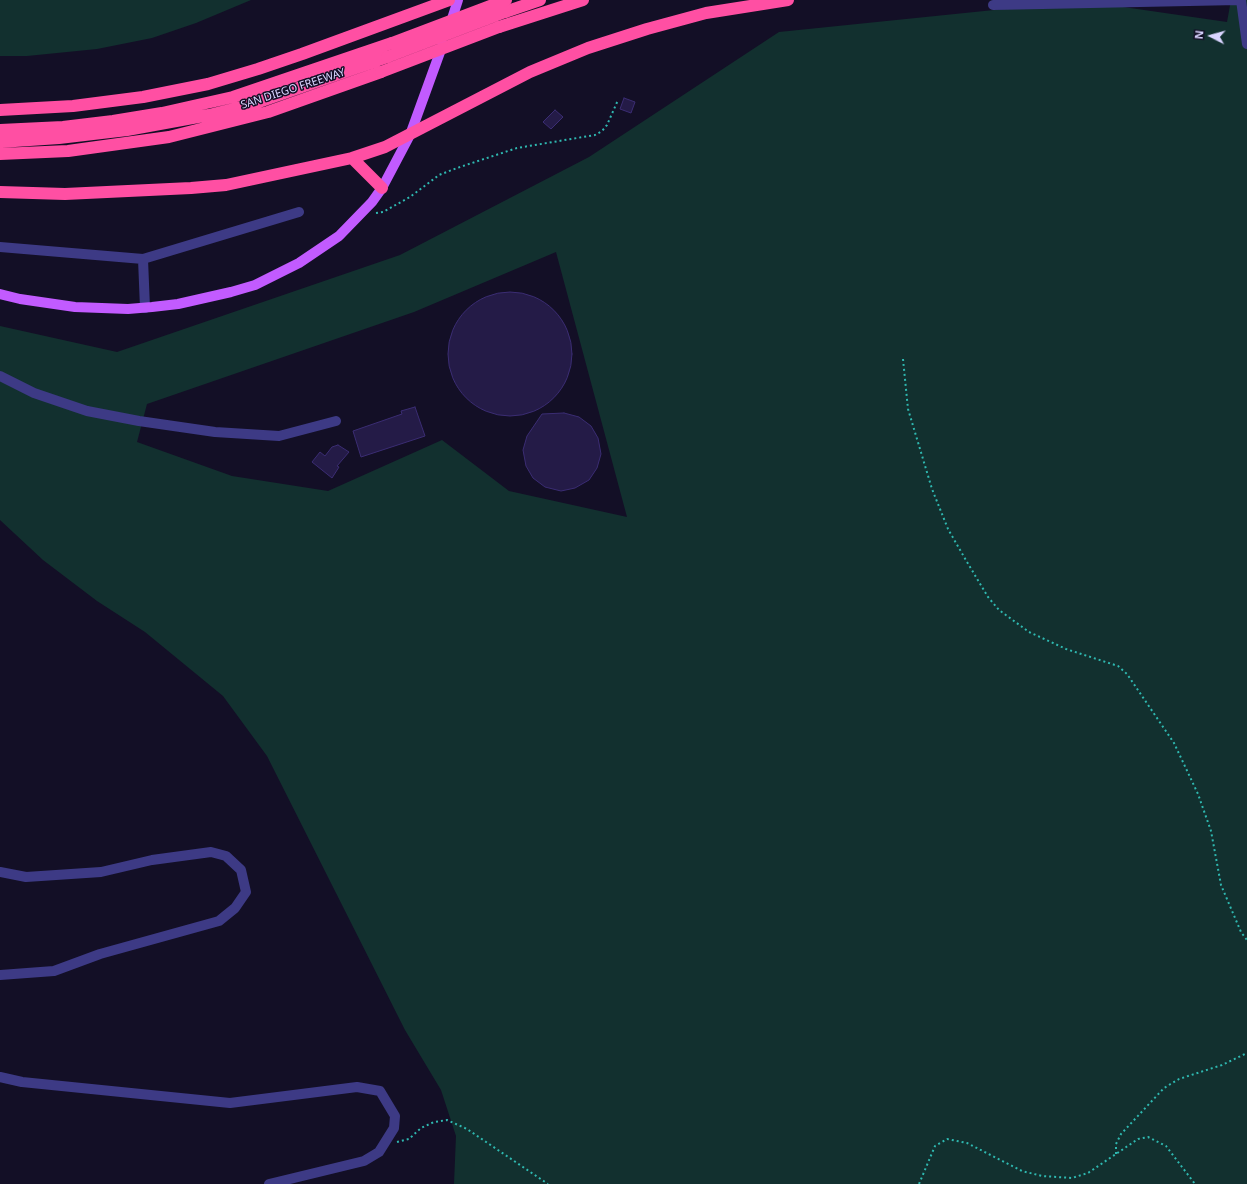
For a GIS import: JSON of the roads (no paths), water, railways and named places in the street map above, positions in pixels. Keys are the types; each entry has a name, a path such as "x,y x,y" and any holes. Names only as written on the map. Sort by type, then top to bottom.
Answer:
{"highway":[{"path":"0,110 80,105 144,97 208,84 270,65 449,0"},
{"path":"0,130 63,127 113,121 162,113 233,97 506,6 540,0"},
{"name":"SAN DIEGO FREEWAY","path":"0,154 68,151 169,137 268,112 381,72 499,27 583,0"},
{"path":"0,192 65,194 226,185 352,158 385,147 530,72 588,48 647,29 706,13 788,0"},
{"path":"0,142 59,138 127,130 208,115 250,105 386,57 506,6"},
{"path":"352,158 382,188"}],"main road":[{"path":"0,294 20,299 75,307 128,309 146,308 178,304 225,294 255,285 300,263 339,236 364,210 382,188 410,135 458,0"}],"lane":[{"path":"993,5 1240,0 1247,44"},
{"path":"0,247 143,259 299,212"},
{"path":"143,259 146,308"},
{"path":"0,376 34,393 87,411 139,421 208,431 279,436 336,421"},
{"path":"0,872 26,877 101,872 152,860 210,852 226,856 241,870 246,892 235,908 219,921 100,954 54,971 0,975"},
{"path":"0,1077 29,1083 230,1103 357,1087 380,1091 395,1116 394,1128 389,1139 379,1152 364,1161 269,1184"}]}
